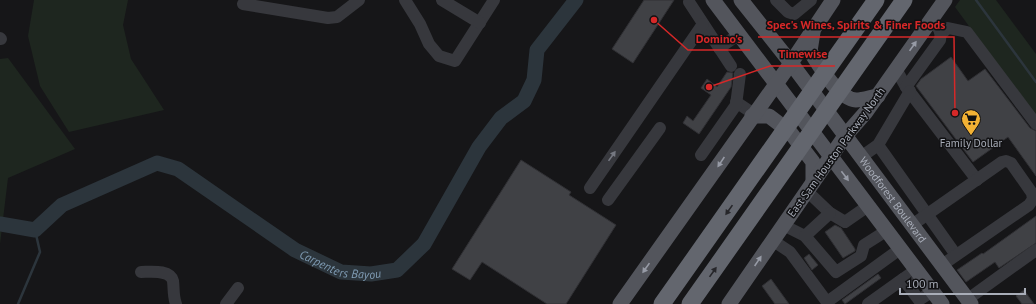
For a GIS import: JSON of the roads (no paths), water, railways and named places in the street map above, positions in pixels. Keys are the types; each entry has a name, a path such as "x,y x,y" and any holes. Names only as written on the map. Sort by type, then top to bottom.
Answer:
{"highway":[{"path":"662,304 876,0"},
{"path":"690,304 904,0"}],"main road":[{"path":"713,0 942,304"},
{"name":"Woodforest Boulevard","path":"741,0 791,63 969,302"},
{"name":"East Sam Houston Parkway North","path":"729,304 830,157 878,96 945,0"},
{"path":"620,304 791,63 830,5"},
{"path":"813,29 810,51 829,79 844,96 856,100 878,96"},
{"path":"753,115 769,116 790,132 813,162 810,186"},
{"path":"893,240 912,225"},
{"path":"920,274 942,265"}],"lane":[{"path":"243,4 328,18 337,17 358,0"},
{"path":"405,0 420,24 429,44 439,56 455,61 494,0"},
{"path":"442,0 480,23"},
{"path":"776,0 788,12 794,14 813,0 830,5"},
{"path":"689,2 735,70 736,106 701,155"},
{"path":"931,20 939,28 942,34"},
{"path":"590,188 703,24"},
{"path":"861,157 878,145 908,89 940,40 942,34 948,28 966,32 1036,124"},
{"path":"719,48 738,35"},
{"path":"896,69 908,89 977,180"},
{"path":"736,102 753,115"},
{"path":"608,200 660,128"},
{"path":"715,134 732,147"},
{"path":"878,145 956,255"},
{"path":"912,225 1006,160 1011,164 1032,193 1033,199 1029,204 942,265"},
{"path":"810,186 830,213 845,222 868,206"},
{"path":"805,236 830,213"},
{"path":"783,225 805,236 836,272 861,256 864,245 893,240"},
{"path":"772,240 790,252 828,303 893,240"},
{"path":"969,302 1036,250"},
{"path":"141,272 164,273 169,275 173,280 176,304"},
{"path":"868,304 903,279 920,274"},
{"path":"903,279 919,302 933,291"},
{"path":"226,304 238,288"}],"waterway":[{"name":"Carpenters Bayou","path":"0,224 35,230 62,205 157,163 178,169 295,250 341,272 371,274 397,270 424,244 479,147 501,118 524,101 534,80 537,50 576,0"},
{"path":"976,0 1036,82"},
{"path":"18,304 40,252 35,230"}],"place":[{"name":"Domino's","path":"654,20"},
{"name":"Timewise","path":"709,87"},
{"name":"Spec's Wines, Spirits & Finer Foods","path":"955,113"},
{"name":"Family Dollar","path":"971,136"}]}
